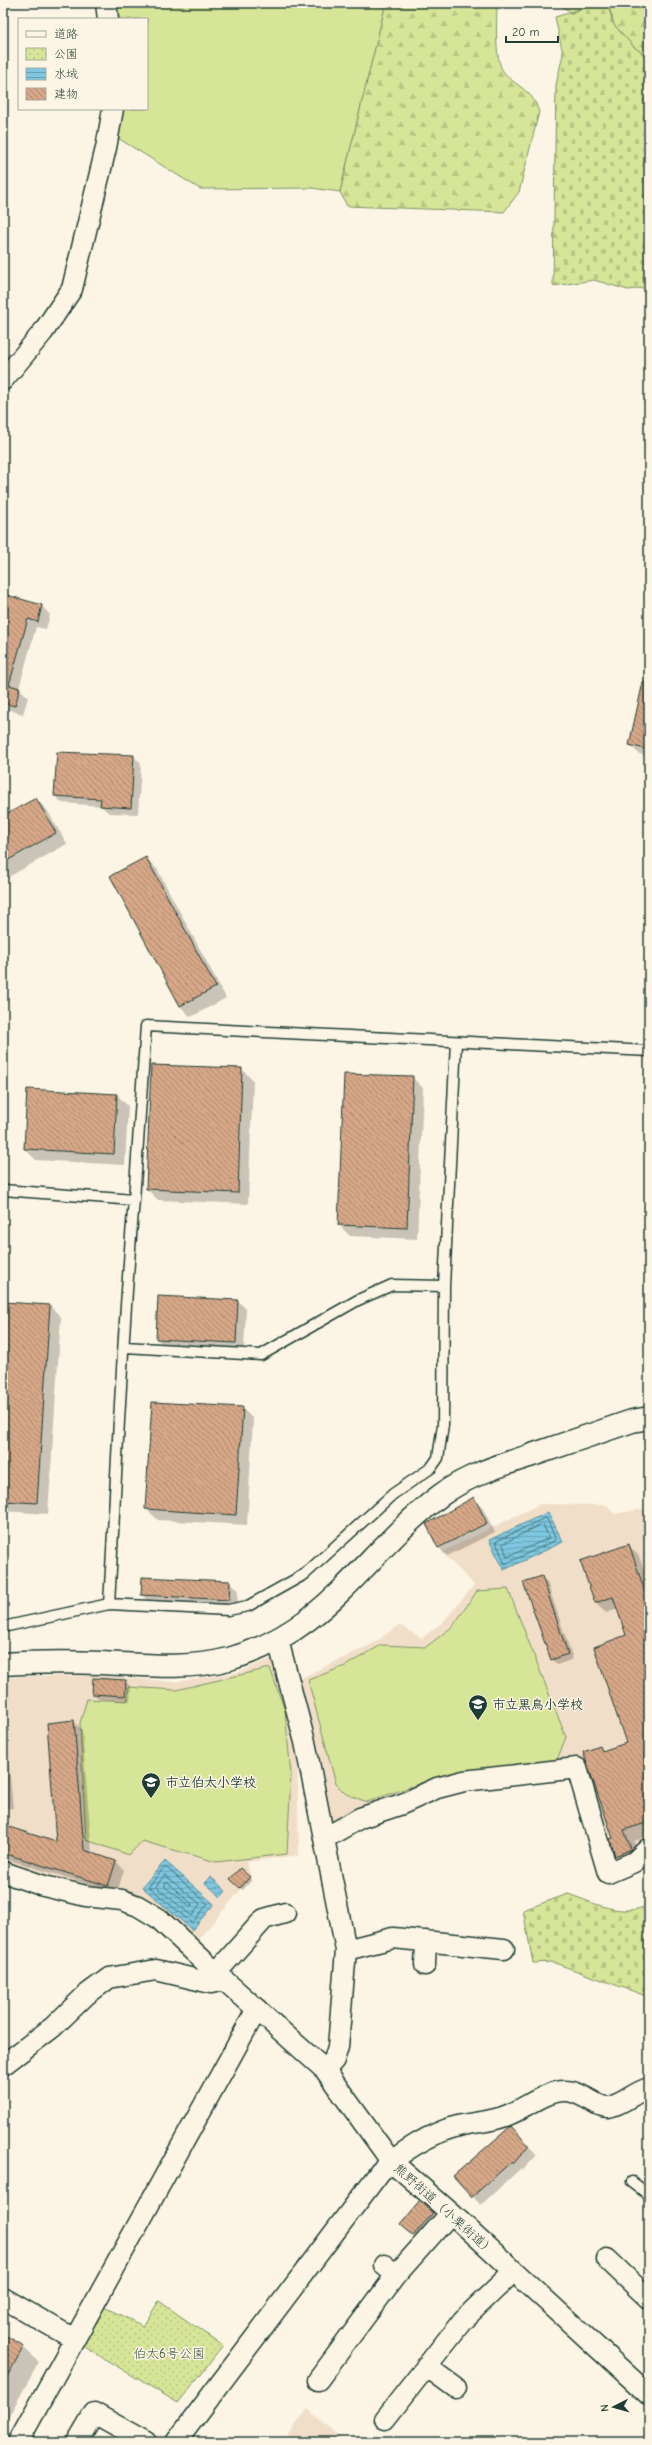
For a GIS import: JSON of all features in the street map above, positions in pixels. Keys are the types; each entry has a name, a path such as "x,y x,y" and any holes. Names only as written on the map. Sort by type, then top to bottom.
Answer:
{"street":[{"path":"106,3 108,18"},
{"path":"3,380 43,332 72,289 106,148 113,110"},
{"path":"3,1664 42,1662 191,1665 229,1659 278,1640 327,1605 441,1494 463,1480 632,1421 649,1418"},
{"path":"278,1640 305,1742 325,1838 330,1876 346,1950 338,2047 334,2060 325,2070"},
{"path":"325,1838 336,1834 360,1818 402,1804 438,1788 464,1781 577,1768 608,1873 634,1862 649,1848"},
{"name":"熊野街道（小栗街道）","path":"3,1872 72,1893 122,1900 138,1906 158,1918 220,1977 325,2070 391,2161 451,2213 649,2395"},
{"path":"3,2065 53,2026 86,1995 109,1978 156,1970 210,1983 220,1977 261,1936 264,1919 285,1913"},
{"path":"346,1950 393,1938 426,1940 504,1949"},
{"path":"425,1965 426,1940"},
{"path":"18,2442 257,2009"},
{"path":"176,2442 380,2172 391,2161 438,2134 456,2126 506,2116 552,2093 566,2091 580,2093 606,2107 616,2105 649,2088"},
{"path":"318,2380 335,2341 390,2270 451,2213"},
{"path":"607,2259 636,2294"},
{"path":"385,2419 463,2320 514,2271"},
{"path":"3,2298 74,2339"},
{"path":"426,2366 456,2388"},
{"path":"77,2442 94,2413 146,2442"}],"lane":[{"path":"109,1604 125,1347 126,1292 146,1026 649,1051"},
{"path":"3,1627 109,1604 228,1610 248,1606 305,1574 393,1494 431,1468 438,1458 441,1445 444,1286 456,1042"},
{"path":"3,1190 134,1200"},
{"path":"125,1347 261,1355 358,1300 392,1285 444,1286"},
{"path":"632,2182 649,2195"}],"shaded area":[{"name":"市立黒鳥小学校","path":"540,1504 607,1505 614,1514 649,1508 649,1837 632,1855 617,1863 609,1858 579,1763 423,1785 330,1821 299,1679 374,1643 399,1625 422,1638 444,1621 474,1585 442,1552"},
{"name":"市立伯太小学校","path":"277,1656 297,1744 299,1855 247,1862 251,1878 196,1942 88,1891 3,1865 3,1677 92,1675 174,1682 239,1672"},
{"path":"308,2409 345,2442 282,2442"}],"green space":[{"path":"108,3 386,3 340,192 312,188 200,189 113,135 113,110 148,110 148,18 111,18"},
{"path":"386,3 497,3 497,48 500,65 508,77 528,93 536,104 539,112 519,192 504,212 347,206 340,192"},
{"path":"558,3 602,3 570,12"},
{"path":"602,3 607,3 614,25 634,47 649,58 649,287 628,290 594,280 553,286 556,85 563,54 555,17"},
{"path":"608,3 649,3 649,58 634,47 614,25"},
{"path":"508,1589 566,1737 557,1760 466,1771 421,1783 367,1802 346,1794 336,1784 308,1680 345,1666 381,1645 426,1647 453,1626 477,1591"},
{"path":"270,1668 285,1711 291,1775 287,1854 216,1862 142,1841 129,1855 86,1840 80,1723 87,1699 127,1701 128,1687 176,1690"},
{"path":"568,1894 598,1905 618,1910 639,1909 649,1905 649,1997 552,1962 533,1963 523,1910"},
{"name":"伯太6号公園","path":"159,2301 223,2346 178,2403 83,2346 104,2307 143,2326"}],"water":[{"path":"548,1512 563,1542 504,1570 489,1540"},
{"path":"165,1861 214,1904 192,1930 142,1887"},
{"path":"211,1877 226,1891 221,1897 205,1883"}],"building":[{"path":"3,594 42,605 38,622 28,619 9,685 20,688 15,706 3,703"},
{"path":"643,682 649,683 649,750 629,745"},
{"path":"57,752 134,755 131,808 100,806 101,799 54,796"},
{"path":"36,798 56,833 3,863 3,816"},
{"path":"146,857 216,987 180,1006 110,876"},
{"path":"151,1065 242,1068 238,1193 146,1189"},
{"path":"344,1074 413,1076 407,1228 338,1225"},
{"path":"27,1089 117,1094 114,1154 24,1149"},
{"path":"158,1296 238,1300 236,1343 156,1339"},
{"path":"4,1302 50,1305 37,1503 3,1501"},
{"path":"152,1402 243,1407 236,1515 145,1509"},
{"path":"474,1497 487,1523 438,1548 426,1524"},
{"path":"629,1544 649,1604 649,1754 644,1754 649,1768 649,1822 624,1830 631,1849 615,1856 610,1839 613,1838 583,1752 600,1746 602,1751 626,1743 594,1647 626,1635 613,1597 595,1603 580,1561"},
{"path":"542,1576 568,1654 551,1660 523,1582"},
{"path":"142,1577 230,1581 229,1600 141,1595"},
{"path":"93,1678 126,1680 125,1696 92,1694"},
{"path":"74,1720 84,1850 116,1861 108,1886 3,1853 3,1825 56,1842 47,1723"},
{"path":"240,1868 250,1877 240,1888 230,1879"},
{"path":"511,2126 529,2146 513,2164 511,2162 472,2197 453,2176"},
{"path":"420,2201 433,2213 413,2236 400,2225"},
{"path":"3,2334 24,2346 3,2384"}],"place":[{"name":"市立黒鳥小学校","path":"478,1721"},
{"name":"市立伯太小学校","path":"151,1799"}]}
